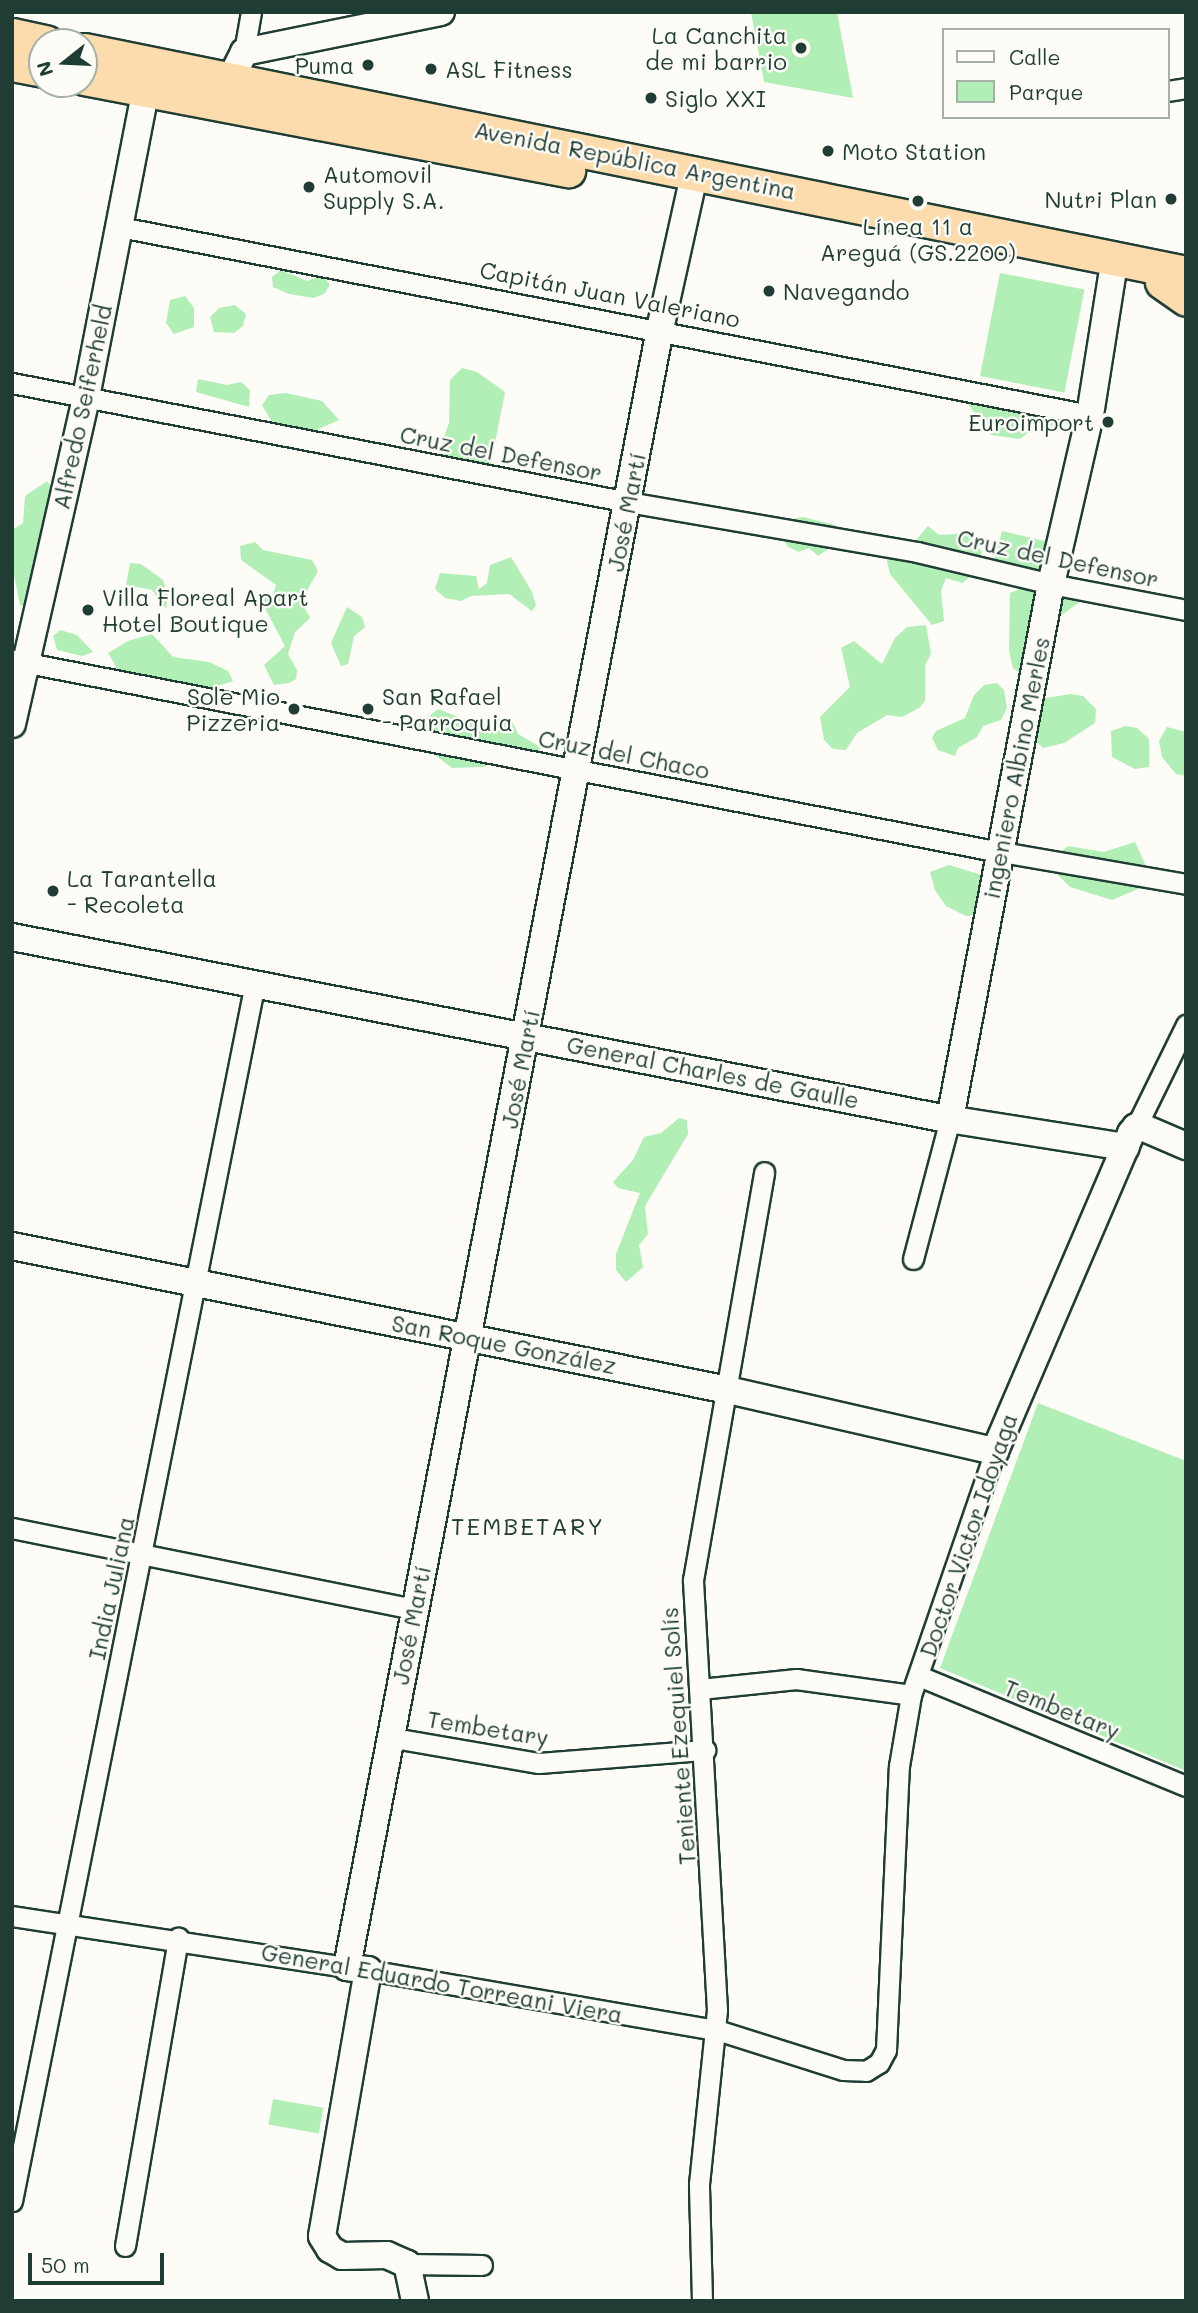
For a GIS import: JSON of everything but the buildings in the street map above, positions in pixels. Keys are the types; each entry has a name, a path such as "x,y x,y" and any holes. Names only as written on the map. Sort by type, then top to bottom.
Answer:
{"highway":[{"name":"Avenida República Argentina","path":"98,51 237,66 692,182 1112,276 1179,279"},
{"path":"146,89 161,84 211,90 237,66"},
{"name":"Avenida República Argentina","path":"98,80 692,182 1179,279"}],"street":[{"path":"251,12 237,66 442,12"},
{"name":"Alfredo Seiferheld","path":"12,724 18,661 86,397 146,89"},
{"name":"José Martí","path":"482,2265 407,2264 387,2255 342,2256 330,2249 321,2236 388,1737 527,1035 660,329 692,182"},
{"name":"Capitán Juan Valeriano","path":"120,227 660,329 1090,415"},
{"name":"ingeniero Albino Merles","path":"913,1259 950,1119 1051,584 1090,415 1112,276"},
{"name":"Cruz del Defensor","path":"12,383 628,502 917,552 1051,584 1186,610"},
{"name":"Cruz del Chaco","path":"18,661 999,852 1186,884"},
{"name":"General Charles de Gaulle","path":"12,937 950,1119 1131,1137 1186,1146"},
{"name":"India Juliana","path":"12,2202 66,1923 198,1283 255,983"},
{"name":"Doctor Victor Idoyaga","path":"866,2071 879,2063 886,2050 899,1766 915,1686 995,1451 1131,1137 1186,1025"},
{"name":"Teniente Ezequiel Solís","path":"702,2301 699,2184 703,2120 717,2029 705,1750 693,1580 764,1172"},
{"name":"San Roque González","path":"12,1246 728,1390 995,1451"},
{"path":"12,1528 415,1609"},
{"name":"Tembetary","path":"700,1689 796,1679 915,1686 1186,1786"},
{"name":"Tembetary","path":"388,1737 539,1763 705,1750"},
{"name":"General Eduardo Torreani Viera","path":"12,1916 178,1938 717,2029 843,2070 866,2071"},
{"path":"125,2246 178,1938"},
{"path":"407,2264 415,2301"}],"green space":[{"name":"La Canchita de mi barrio","path":"751,12 837,12 853,98 764,82"},
{"path":"281,270 307,281 323,275 330,285 324,294 313,298 289,294 273,287 272,277"},
{"path":"1000,273 1084,289 1064,392 980,376"},
{"path":"185,296 194,308 194,327 174,334 166,323 170,300"},
{"path":"235,305 246,314 243,326 234,333 214,332 210,317 219,308"},
{"path":"462,368 477,372 505,392 489,473 446,464 442,442 449,423 450,380"},
{"path":"198,379 227,385 241,382 250,390 249,407 196,392"},
{"path":"957,382 988,384 1051,407 1055,420 1049,431 1029,432 1020,439 991,435 968,404 942,392"},
{"path":"286,393 322,401 339,420 305,435 275,427 262,405 269,395"},
{"path":"47,481 52,488 29,608 20,605 12,565 12,530 23,523 25,496"},
{"path":"803,517 835,525 843,539 818,556 809,548 798,552 787,546 780,529 787,520"},
{"path":"928,526 939,535 969,533 982,552 973,575 962,583 946,578 941,591 944,621 932,625 890,574 887,561 887,546 911,546"},
{"path":"1002,531 1061,545 1063,560 1033,578 993,565"},
{"path":"255,542 263,550 312,560 318,571 301,601 310,618 295,632 288,654 297,670 296,679 289,683 274,685 264,665 285,646 261,601 273,594 276,585 241,560 240,546"},
{"path":"511,557 532,592 536,605 532,611 509,594 471,596 461,601 445,598 435,589 440,573 476,576 479,589 487,583 490,565"},
{"path":"130,563 141,564 163,580 168,595 166,609 152,590 126,585"},
{"path":"1022,588 1072,592 1081,601 1055,620 1024,676 1013,668 1009,651 1010,593"},
{"path":"347,607 362,617 365,627 354,636 348,664 341,666 331,643"},
{"path":"926,625 931,654 925,665 925,701 919,708 902,717 887,715 857,733 846,750 833,749 824,740 820,717 850,687 841,648 854,641 882,664 895,638 907,627"},
{"path":"60,630 77,635 93,652 82,656 57,650 53,636"},
{"path":"152,634 173,657 209,662 228,671 233,681 202,691 118,670 108,653 128,641"},
{"path":"997,683 1004,690 1007,708 1001,720 983,726 977,737 958,748 955,756 938,750 932,738 936,731 965,718 974,695 984,685"},
{"path":"1071,694 1083,696 1096,709 1095,723 1064,743 1043,748 1032,738 1039,699"},
{"path":"438,709 474,723 510,717 518,734 540,747 539,754 510,755 483,767 452,768 414,739 414,728"},
{"path":"1126,726 1137,728 1149,739 1149,767 1135,769 1112,757 1111,731"},
{"path":"1167,727 1186,732 1186,776 1176,774 1162,757 1159,741"},
{"path":"1135,842 1149,873 1145,886 1112,900 1070,887 1057,874 1054,857 1068,846 1104,852"},
{"path":"949,865 998,880 979,914 966,916 946,906 935,890 930,872"},
{"path":"679,1118 687,1120 688,1134 645,1206 648,1234 639,1245 643,1267 626,1282 616,1270 616,1254 640,1193 618,1188 613,1182 633,1160 644,1137 661,1133"},
{"path":"1038,1403 1186,1461 1186,1771 940,1668"},
{"path":"273,2099 323,2108 319,2133 268,2125"}],"place":[{"name":"La Canchita de mi barrio","path":"801,48"},
{"name":"Puma","path":"368,65"},
{"name":"ASL Fitness","path":"431,69"},
{"name":"Siglo XXI","path":"651,98"},
{"name":"Moto Station","path":"828,151"},
{"name":"Automovil Supply S.A.","path":"309,187"},
{"name":"Nutri Plan","path":"1171,199"},
{"name":"Línea 11 a Areguá (GS.2200)","path":"918,201"},
{"name":"Navegando","path":"769,291"},
{"name":"Euroimport","path":"1108,422"},
{"name":"Villa Floreal Apart Hotel Boutique","path":"88,610"},
{"name":"Sole Mio Pizzeria","path":"294,709"},
{"name":"San Rafael - Parroquia","path":"368,709"},
{"name":"La Tarantella - Recoleta","path":"53,891"}],"district":[{"name":"TEMBETARY","path":"528,1526"}]}
